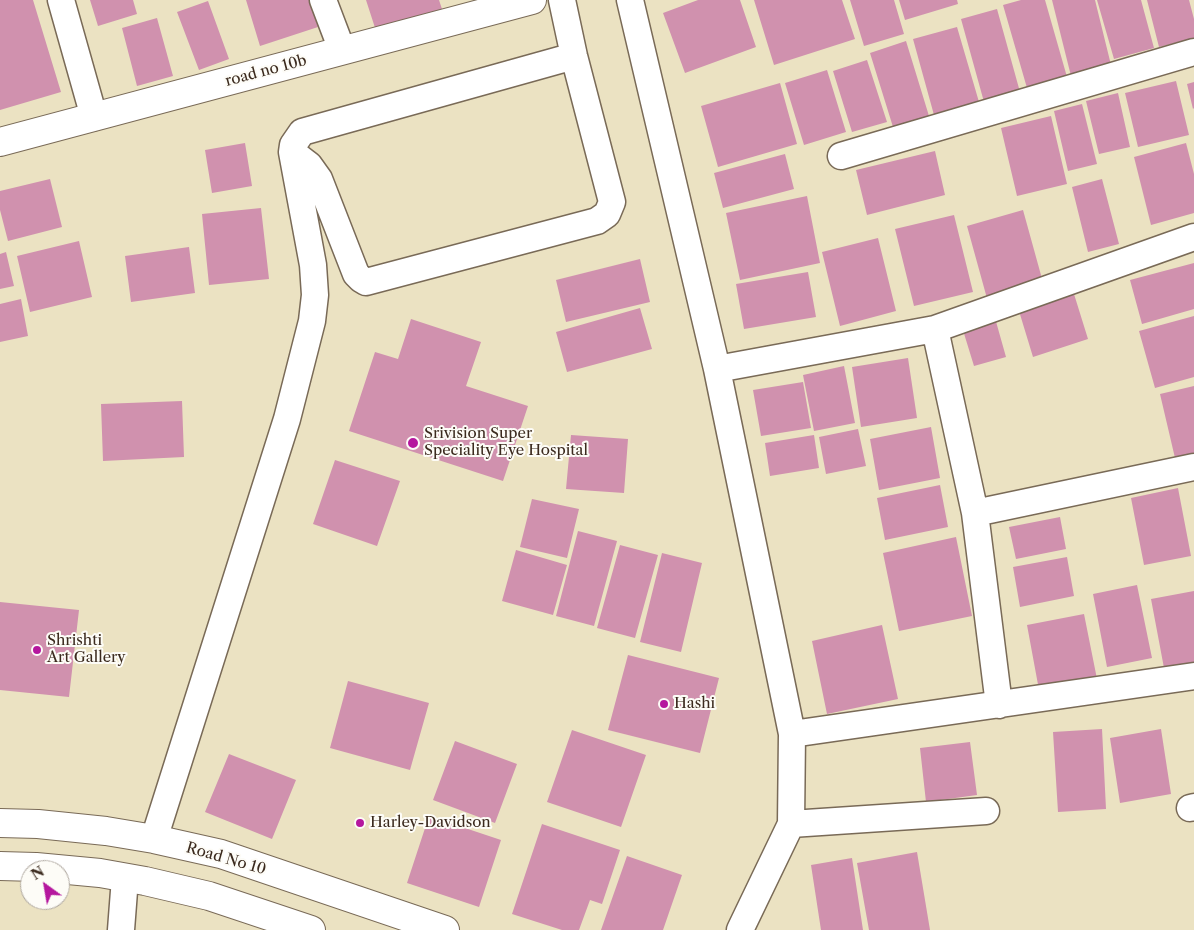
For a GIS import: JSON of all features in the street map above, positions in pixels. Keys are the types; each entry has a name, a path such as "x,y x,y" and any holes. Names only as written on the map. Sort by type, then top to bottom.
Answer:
{"main road":[{"name":"road no 10b","path":"0,142 532,0"},
{"name":"Road No 10","path":"0,823 48,825 106,831 154,839 221,854 445,930"},
{"path":"0,866 100,873 145,881 209,896 311,930"}],"street":[{"path":"60,0 94,117"},
{"path":"324,0 342,50"},
{"path":"292,152 309,165 319,179 356,274 366,282 597,221 606,214 612,202 574,56 562,0"},
{"path":"630,0 717,370 792,734 791,824 740,930"},
{"path":"840,156 1194,52"},
{"path":"154,839 287,419 312,321 315,295 313,265 292,152 293,145 302,132 574,56"},
{"path":"717,370 935,329 1194,237"},
{"path":"935,329 975,514 999,704"},
{"path":"975,514 1194,467"},
{"path":"792,734 1194,676"},
{"path":"791,824 986,811"},
{"path":"121,930 125,878"}],"building":[{"path":"0,0 33,0 61,92 0,110"},
{"path":"90,0 133,0 137,14 98,26"},
{"path":"246,0 309,0 318,27 260,46"},
{"path":"366,0 439,0 444,15 378,37"},
{"path":"698,0 740,0 756,47 685,73 663,13"},
{"path":"754,0 842,0 855,39 774,65"},
{"path":"850,0 894,0 904,34 864,46"},
{"path":"899,0 957,0 958,4 905,20"},
{"path":"1021,0 1045,0 1067,77 1027,88 1003,5"},
{"path":"1052,0 1095,0 1111,65 1071,76"},
{"path":"1097,0 1141,0 1154,48 1114,59"},
{"path":"1147,0 1189,0 1194,19 1194,38 1159,47"},
{"path":"208,1 229,59 199,70 177,12"},
{"path":"997,9 1020,92 984,102 961,19"},
{"path":"157,18 173,76 137,86 122,28"},
{"path":"957,27 979,102 934,115 913,39"},
{"path":"906,41 929,116 893,127 870,53"},
{"path":"867,60 887,122 852,132 833,71"},
{"path":"827,70 846,132 804,145 785,83"},
{"path":"1176,81 1189,135 1138,147 1125,93"},
{"path":"1194,82 1194,108 1193,109 1187,84"},
{"path":"780,83 797,144 718,167 701,106"},
{"path":"1118,93 1130,147 1099,154 1086,101"},
{"path":"1082,104 1097,164 1068,171 1054,111"},
{"path":"1051,116 1067,184 1017,196 1001,128"},
{"path":"245,143 252,186 212,193 205,150"},
{"path":"1186,143 1194,174 1194,213 1151,225 1134,157"},
{"path":"935,151 945,195 867,215 856,170"},
{"path":"785,154 794,189 723,208 714,173"},
{"path":"50,179 62,227 8,241 0,210 0,191"},
{"path":"1102,179 1119,244 1088,252 1072,187"},
{"path":"807,196 820,263 740,280 726,213"},
{"path":"261,208 269,279 209,285 202,214"},
{"path":"1023,210 1044,286 988,302 967,226"},
{"path":"954,215 973,292 914,306 895,229"},
{"path":"878,238 896,311 840,326 822,252"},
{"path":"79,241 92,297 30,312 17,256"},
{"path":"189,247 195,293 131,302 125,256"},
{"path":"6,252 14,286 0,289 0,254"},
{"path":"640,259 650,302 566,322 556,280"},
{"path":"1194,263 1194,309 1142,324 1130,280"},
{"path":"808,272 816,317 744,329 736,284"},
{"path":"1074,294 1088,339 1033,357 1019,311"},
{"path":"21,299 28,336 0,342 0,304"},
{"path":"640,308 652,349 567,372 556,332"},
{"path":"1194,316 1194,377 1155,388 1139,331"},
{"path":"995,318 1006,357 974,366 962,327"},
{"path":"411,319 481,342 466,386 528,406 503,481 349,431 375,352 398,359"},
{"path":"908,358 917,418 861,427 852,367"},
{"path":"844,366 855,423 814,431 803,375"},
{"path":"803,382 811,428 761,436 753,390"},
{"path":"1194,386 1194,454 1175,458 1160,394"},
{"path":"182,401 184,457 103,461 101,404"},
{"path":"931,427 940,478 879,490 870,439"},
{"path":"858,429 866,466 826,474 819,437"},
{"path":"571,435 628,439 624,493 566,489"},
{"path":"814,435 819,468 770,476 765,443"},
{"path":"335,460 400,481 377,546 313,524"},
{"path":"940,485 948,527 885,540 877,498"},
{"path":"1178,488 1191,556 1144,565 1131,498"},
{"path":"532,499 579,509 567,558 520,547"},
{"path":"1060,517 1066,549 1016,559 1009,527"},
{"path":"578,531 617,541 594,626 556,616"},
{"path":"956,537 972,616 899,631 883,553"},
{"path":"620,545 658,555 635,638 597,628"},
{"path":"516,550 567,565 553,615 502,601"},
{"path":"662,553 702,563 681,652 640,642"},
{"path":"1067,557 1074,596 1020,607 1013,567"},
{"path":"1137,585 1152,658 1107,667 1093,594"},
{"path":"1194,591 1194,663 1164,668 1151,599"},
{"name":"Shrishti Art Gallery","path":"0,602 79,610 69,697 0,690"},
{"path":"1084,614 1097,679 1039,690 1027,625"},
{"path":"882,625 898,699 827,714 812,641"},
{"name":"Hashi","path":"628,655 719,678 700,753 608,730"},
{"path":"348,681 429,703 410,770 330,748"},
{"path":"1102,729 1106,809 1058,812 1053,732"},
{"path":"1161,729 1171,794 1120,803 1110,738"},
{"path":"572,730 646,755 621,827 547,802"},
{"path":"455,741 517,764 495,823 433,800"},
{"path":"970,742 977,795 926,802 920,748"},
{"path":"229,754 296,780 272,839 205,812"},
{"path":"429,816 501,840 479,907 407,883"},
{"path":"542,824 620,850 602,904 590,900 579,930 562,930 512,914"},
{"path":"917,852 930,930 869,930 857,863"},
{"path":"627,856 682,875 663,930 601,930"},
{"path":"852,858 863,930 821,930 811,865"}],"place":[{"name":"Srivision Super Speciality Eye Hospital","path":"413,443"},
{"name":"Shrishti Art Gallery","path":"37,650"},
{"name":"Hashi","path":"664,704"},
{"name":"Harley-Davidson","path":"360,823"}]}
